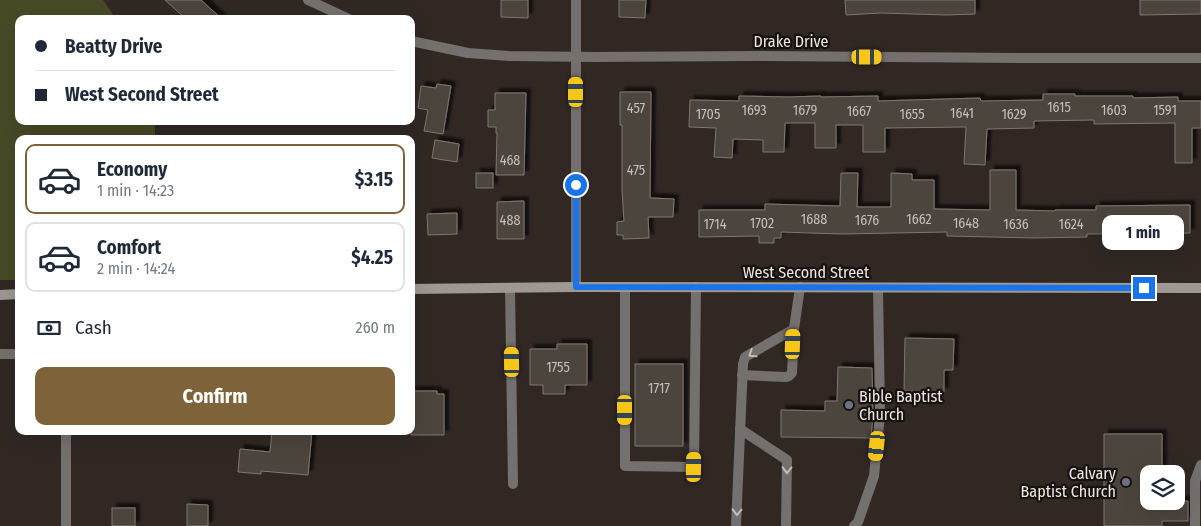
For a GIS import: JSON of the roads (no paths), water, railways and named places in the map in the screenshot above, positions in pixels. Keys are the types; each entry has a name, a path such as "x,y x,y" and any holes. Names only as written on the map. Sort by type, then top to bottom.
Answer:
{"main road":[{"name":"West Second Street","path":"415,289 576,287 1201,288"},
{"path":"0,295 15,294"}],"street":[{"path":"308,0 340,15"},
{"path":"576,0 576,287"},
{"name":"Drake Drive","path":"415,42 468,53 509,56 1201,58"},
{"path":"625,287 625,466 694,467 696,287"},
{"path":"742,375 786,377 792,373 794,329 800,287"},
{"path":"510,288 513,484"},
{"path":"854,526 858,522 875,468 880,415 878,288"},
{"path":"736,526 742,375 745,357 794,329"},
{"path":"0,354 15,354"},
{"path":"740,430 787,460 786,526"},
{"path":"66,435 66,526"},
{"path":"1195,526 1195,481 1201,465"}],"place":[{"name":"Bible Baptist Church","path":"849,405"},
{"name":"Calvary Baptist Church","path":"1126,482"}]}
